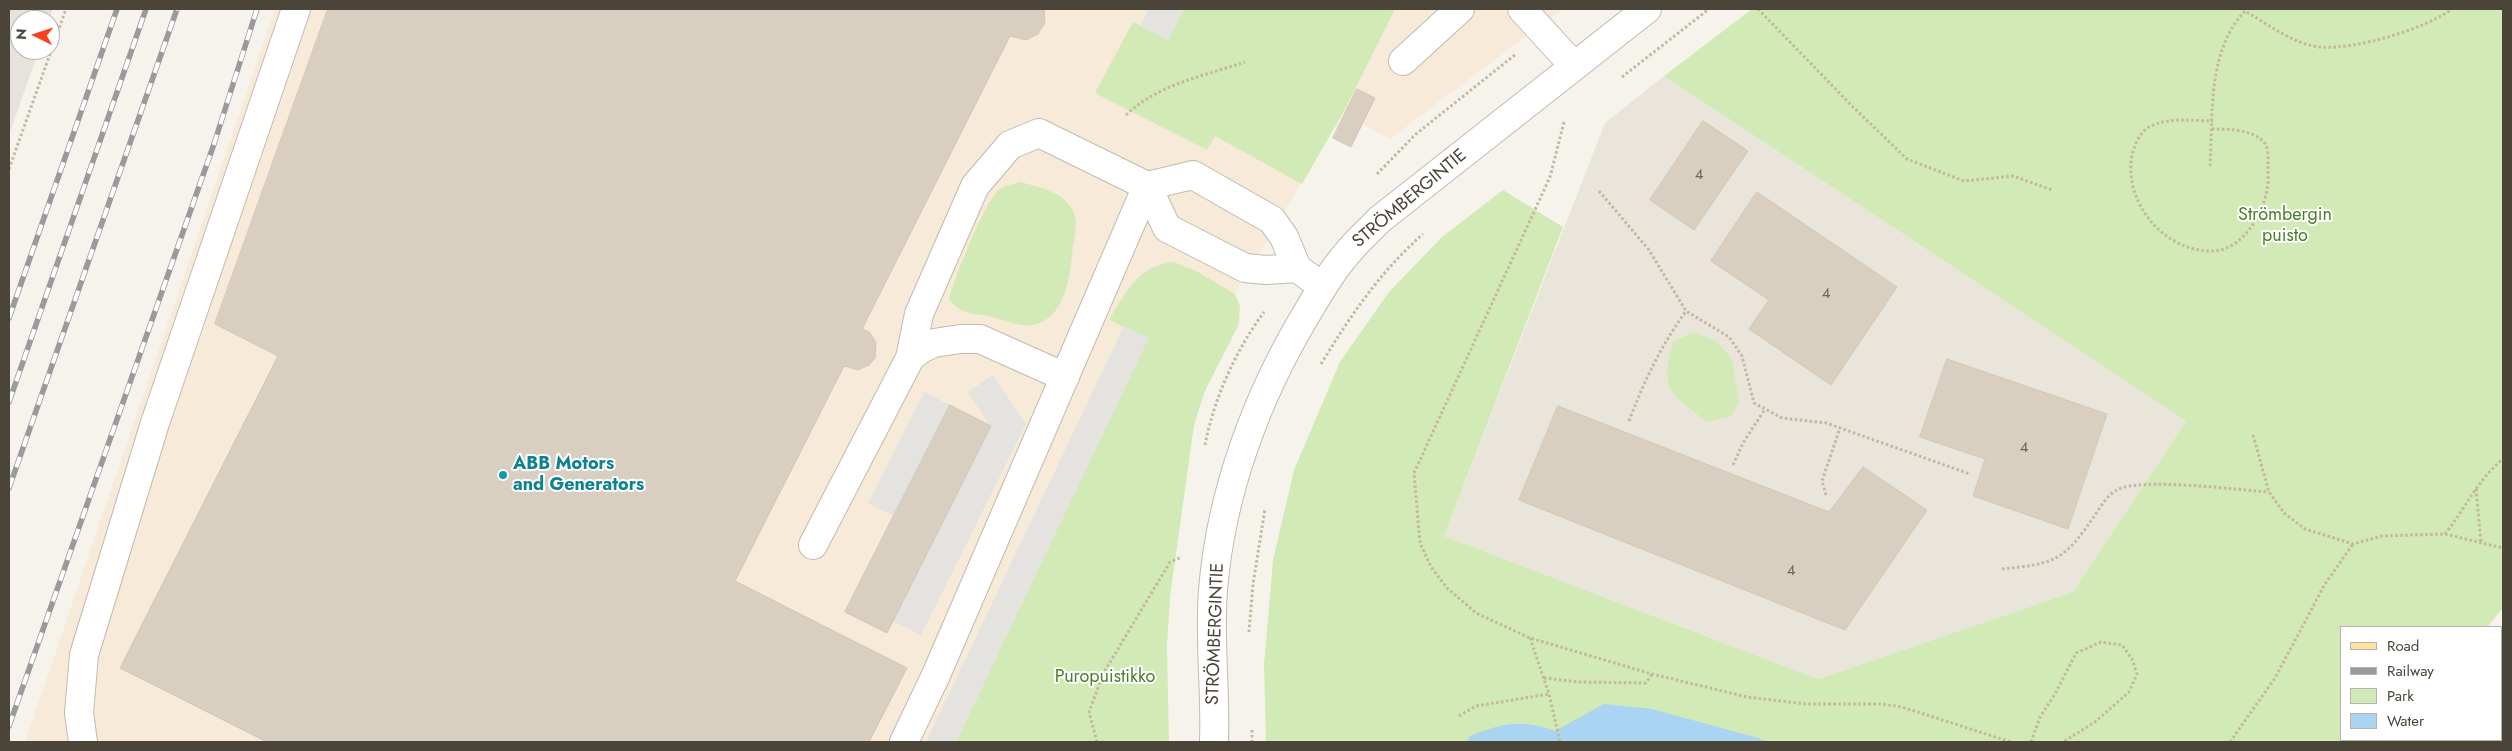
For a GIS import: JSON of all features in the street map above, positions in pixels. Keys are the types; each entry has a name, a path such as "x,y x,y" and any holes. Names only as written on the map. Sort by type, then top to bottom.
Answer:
{"street":[{"path":"83,742 79,712 84,656 155,423 296,9"},
{"path":"1403,61 1460,9"},
{"path":"1522,9 1574,66"},
{"name":"STRÖMBERGINTIE","path":"1214,742 1211,656 1213,590 1220,538 1232,481 1259,405 1285,348 1323,286 1350,250 1379,220 1647,9"},
{"path":"813,545 910,358 919,314 975,186 1010,145 1039,134 1147,186 1167,228 1244,268 1266,270 1297,268"},
{"path":"1147,186 1193,175 1272,220 1284,237 1297,268 1323,286"},
{"path":"904,742 936,675 1147,186"},
{"path":"910,358 921,349 934,343 960,339 980,339 1065,377"}],"path":[{"path":"9,169 66,9"},
{"path":"1618,80 1709,9"},
{"path":"1758,9 1852,106 1907,159 1964,181 2013,176 2052,190"},
{"path":"2210,166 2215,76 2223,43 2234,23 2246,10 2290,37 2320,47 2361,45 2401,33 2453,9"},
{"path":"1126,116 1140,102 1162,90 1245,62"},
{"path":"1557,128 1572,116"},
{"path":"2212,129 2233,129 2254,135 2264,142 2268,152 2268,188 2262,207 2251,226 2237,242 2216,251 2194,250 2178,243 2159,230 2142,211 2129,169 2133,148 2146,129 2168,120 2213,121"},
{"path":"1564,122 1550,177 1414,473 1420,543 1431,567 1447,588 1476,613 1530,638 1652,674 1747,697 1806,704 1881,704 1902,707 2011,742"},
{"path":"1599,191 1649,250 1686,311 1729,337 1742,356 1754,403 1782,418 1826,423 1970,474"},
{"path":"1317,372 1354,309 1401,253 1429,228"},
{"path":"1628,421 1650,368 1666,339 1686,311"},
{"path":"1733,465 1743,442 1765,409"},
{"path":"1826,495 1822,481 1840,428"},
{"path":"2253,434 2268,492 2284,513 2305,529 2353,544 2382,536 2445,534 2503,548"},
{"path":"2445,534 2466,506 2476,487 2503,459"},
{"path":"2002,569 2035,566 2057,559 2079,538 2105,499 2118,489 2144,484 2268,492"},
{"path":"2476,487 2481,543"},
{"path":"1249,637 1253,584 1266,502"},
{"path":"2230,742 2275,678 2325,584 2353,544"},
{"path":"1097,742 1089,712 1103,674 1170,562 1184,556"},
{"path":"1530,638 1549,694 1560,742"},
{"path":"2031,742 2040,717 2055,694 2076,653 2101,642 2122,645 2132,659 2137,674 2129,692 2095,722 2062,742"},
{"path":"1544,678 1578,682 1646,683 1652,674"},
{"path":"1459,716 1476,706 1549,694"},
{"path":"1252,725 1252,742"}],"shaded area":[{"path":"9,9 53,9 10,10 10,60 35,60 9,135"},
{"name":"ABB Motors and Generators","path":"275,9 1562,9 1390,139 1343,113 1235,294 1003,742 25,742"},
{"path":"1149,9 1184,9 1168,40 1140,26"},
{"path":"1664,76 2186,421 2073,592 1818,679 1444,536 1605,123"},
{"path":"1124,326 1149,338 956,742 926,742"},
{"path":"993,375 1026,424 921,635 893,621 990,426 968,392"},
{"path":"924,392 950,405 893,516 868,503"}],"green space":[{"path":"1184,9 1395,9 1343,113 1302,184 1215,136 1207,150 1095,93 1133,22 1168,40"},
{"name":"Strömbergin puisto","path":"1752,9 2503,9 2503,608 2488,626 2340,626 2340,741 2391,742 1266,742 1264,665 1273,560 1294,470 1340,362 1389,292 1442,237 1503,190 1563,227 1444,536 1818,679 2073,592 2186,421 1664,76"},
{"path":"1020,182 1042,188 1062,198 1072,209 1076,223 1068,280 1061,302 1047,319 1031,325 1020,325 968,313 958,308 949,299 957,275 987,206 1001,188"},
{"name":"Puropuistikko","path":"1174,262 1196,271 1235,294 1240,306 1239,324 1205,391 1194,425 1170,597 1167,646 1169,742 956,742 1148,338 1109,320 1128,290 1142,274 1161,264"},
{"path":"1693,332 1716,341 1732,359 1739,402 1731,416 1707,422 1684,404 1671,389 1667,371 1673,342"}],"water":[{"path":"1604,704 1652,709 1767,742 1467,742 1470,736 1492,728 1512,724 1532,725 1555,731"}],"building":[{"name":"ABB Motors and Generators","path":"328,9 1044,9 1045,23 1038,34 1026,40 1010,36 862,329 869,332 876,342 875,358 869,365 858,370 844,366 735,581 907,668 869,742 267,742 120,668 278,356 215,324"},
{"path":"1357,89 1375,98 1351,147 1333,138"},
{"path":"1703,121 1748,151 1694,230 1650,200"},
{"path":"1757,192 1897,287 1831,385 1749,329 1769,300 1711,261"},
{"path":"1947,359 2107,414 2068,529 1973,496 1985,459 1920,437"},
{"path":"950,405 991,426 887,633 845,612"},
{"path":"1558,406 1829,512 1863,467 1927,510 1845,630 1519,500"}],"railway":[{"path":"9,318 117,9"},
{"path":"9,402 146,9"},
{"path":"9,488 177,9"},
{"path":"9,726 214,144 257,9"}],"place":[{"name":"ABB Motors and Generators","path":"503,475"}]}
